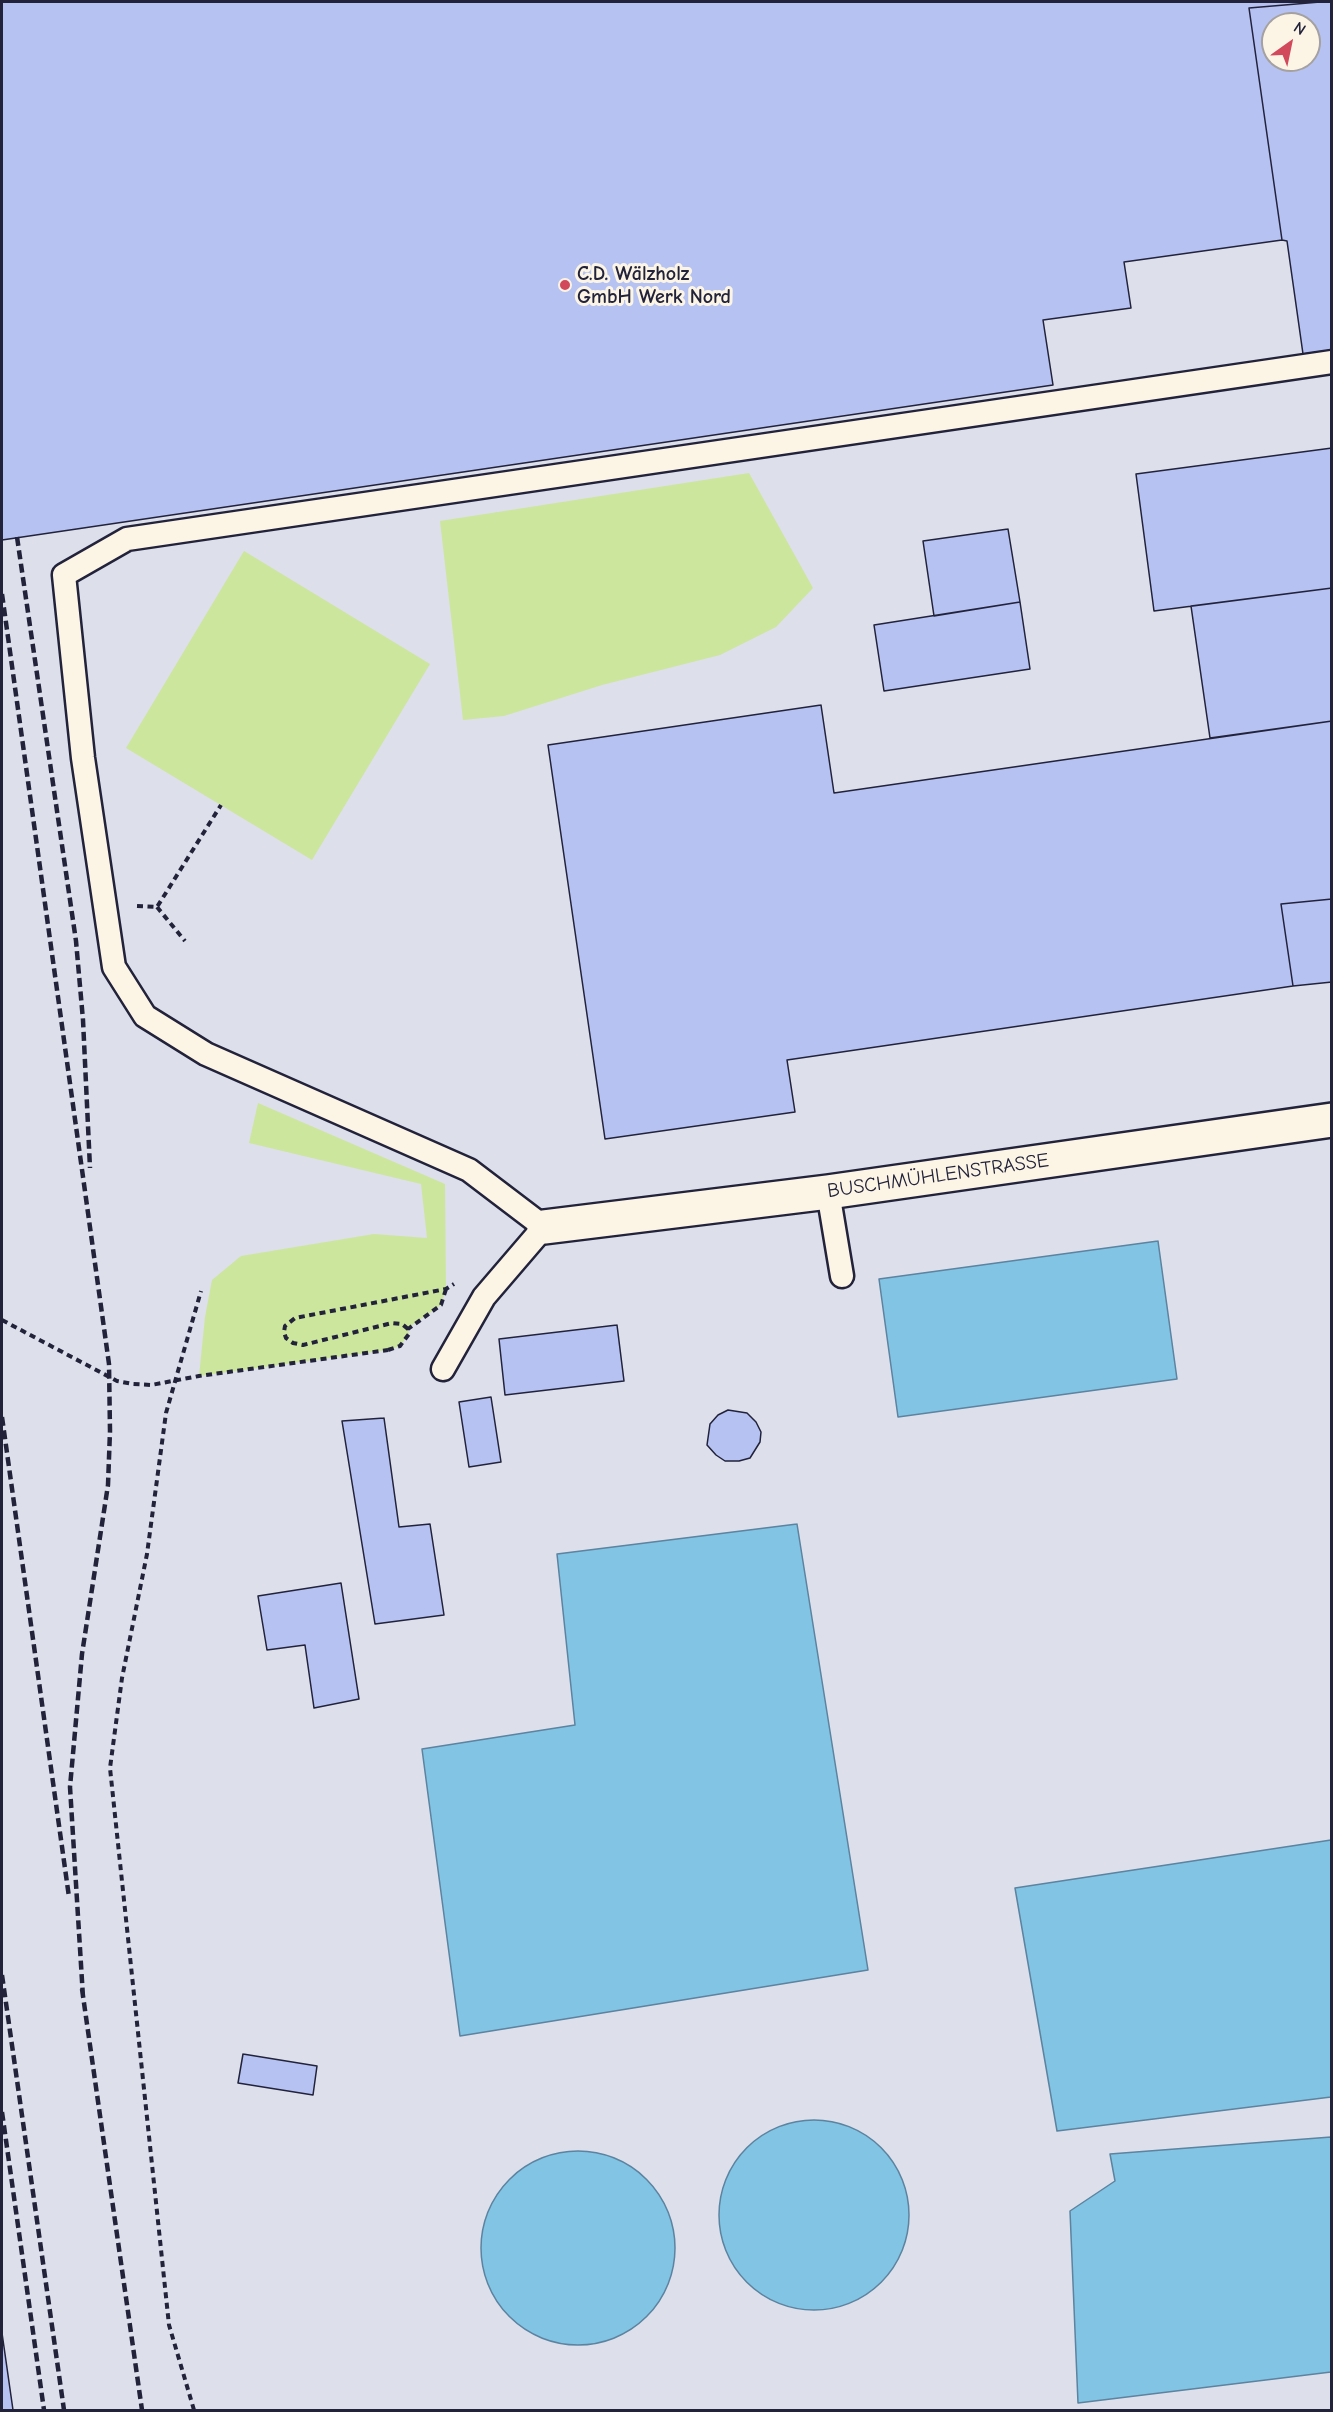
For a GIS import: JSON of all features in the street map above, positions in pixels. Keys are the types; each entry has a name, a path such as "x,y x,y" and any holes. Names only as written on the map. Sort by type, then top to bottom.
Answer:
{"street":[{"name":"BUSCHMÜHLENSTRASSE","path":"544,1227 828,1192 1332,1120"}],"lane":[{"path":"443,1369 484,1297 544,1227 469,1170 206,1054 145,1016 114,967 83,758 64,575 128,539 1332,362"},
{"path":"828,1192 842,1276"}],"path":[{"path":"157,907 221,805"},
{"path":"104,904 157,907 185,941"},
{"path":"2,1320 117,1381 134,1384 151,1384 388,1350 400,1346 406,1340 409,1334 408,1329 402,1324 392,1323 303,1345 293,1343 286,1338 285,1326 295,1318 446,1289 441,1305 408,1329"},
{"path":"194,2410 169,2325 110,1768 122,1678 147,1554 166,1413 201,1291"}],"shaded area":[{"path":"2,2 1331,2 1331,2410 2,2410"}],"green space":[{"path":"749,473 813,588 776,627 720,655 602,685 504,716 463,720 440,521"},
{"path":"244,551 430,664 312,860 126,748"},
{"path":"258,1103 445,1184 446,1289 441,1305 408,1328 409,1334 400,1346 388,1350 199,1376 205,1317 212,1280 241,1256 374,1234 427,1238 421,1184 249,1143"}],"water":[{"path":"1158,1241 1177,1379 898,1417 879,1279"},
{"path":"797,1524 868,1970 460,2036 422,1749 575,1725 557,1554"},
{"path":"1331,1840 1331,2097 1057,2131 1015,1888"},
{"path":"805,2120 823,2120 859,2131 881,2148 893,2162 902,2179 909,2215 902,2251 893,2268 881,2282 859,2299 842,2306 823,2310 805,2310 769,2299 747,2282 735,2268 723,2243 719,2224 719,2206 730,2170 747,2148 761,2136 786,2124"},
{"path":"1331,2137 1331,2372 1078,2403 1070,2211 1115,2181 1110,2154"},
{"path":"578,2151 597,2153 624,2163 639,2173 653,2187 667,2211 673,2229 675,2248 673,2267 663,2294 653,2309 639,2323 615,2337 597,2343 578,2345 559,2343 532,2333 517,2323 503,2309 489,2285 483,2267 481,2248 483,2229 493,2202 503,2187 517,2173 541,2159 559,2153"}],"building":[{"name":"C.D. Wälzholz GmbH Werk Nord","path":"2,2 1320,2 1249,8 1282,240 1124,262 1131,308 1043,320 1053,385 2,540"},
{"path":"1332,2 1332,350 1303,354 1287,241 1282,240 1249,8"},
{"path":"1332,448 1332,588 1154,611 1136,474"},
{"path":"1008,529 1020,602 934,616 923,541"},
{"path":"1332,588 1332,721 1210,738 1191,606"},
{"path":"1020,602 1030,669 884,691 874,625"},
{"path":"821,705 834,793 1332,721 1332,899 1281,904 1293,986 787,1060 795,1112 605,1139 548,745"},
{"path":"1332,899 1332,982 1293,986 1281,904"},
{"path":"617,1325 624,1381 505,1395 499,1339"},
{"path":"491,1397 501,1462 469,1467 459,1402"},
{"path":"728,1410 747,1413 756,1422 761,1432 760,1442 750,1458 725,1461 707,1445 710,1424 718,1415"},
{"path":"384,1418 399,1527 430,1524 444,1615 375,1624 342,1421"},
{"path":"341,1583 359,1699 314,1708 305,1645 267,1650 258,1596"},
{"path":"243,2054 317,2066 313,2095 238,2083"},
{"path":"2,2333 13,2410 2,2410"}],"railway":[{"path":"17,537 76,941 83,1020 90,1168"},
{"path":"2,594 109,1364 108,1485 82,1654 70,1787 83,1997"},
{"path":"2,1417 69,1897"},
{"path":"2,1975 64,2410"},
{"path":"82,1989 142,2410"},
{"path":"2,2112 44,2410"}],"place":[{"name":"C.D. Wälzholz GmbH Werk Nord","path":"565,285"}]}
